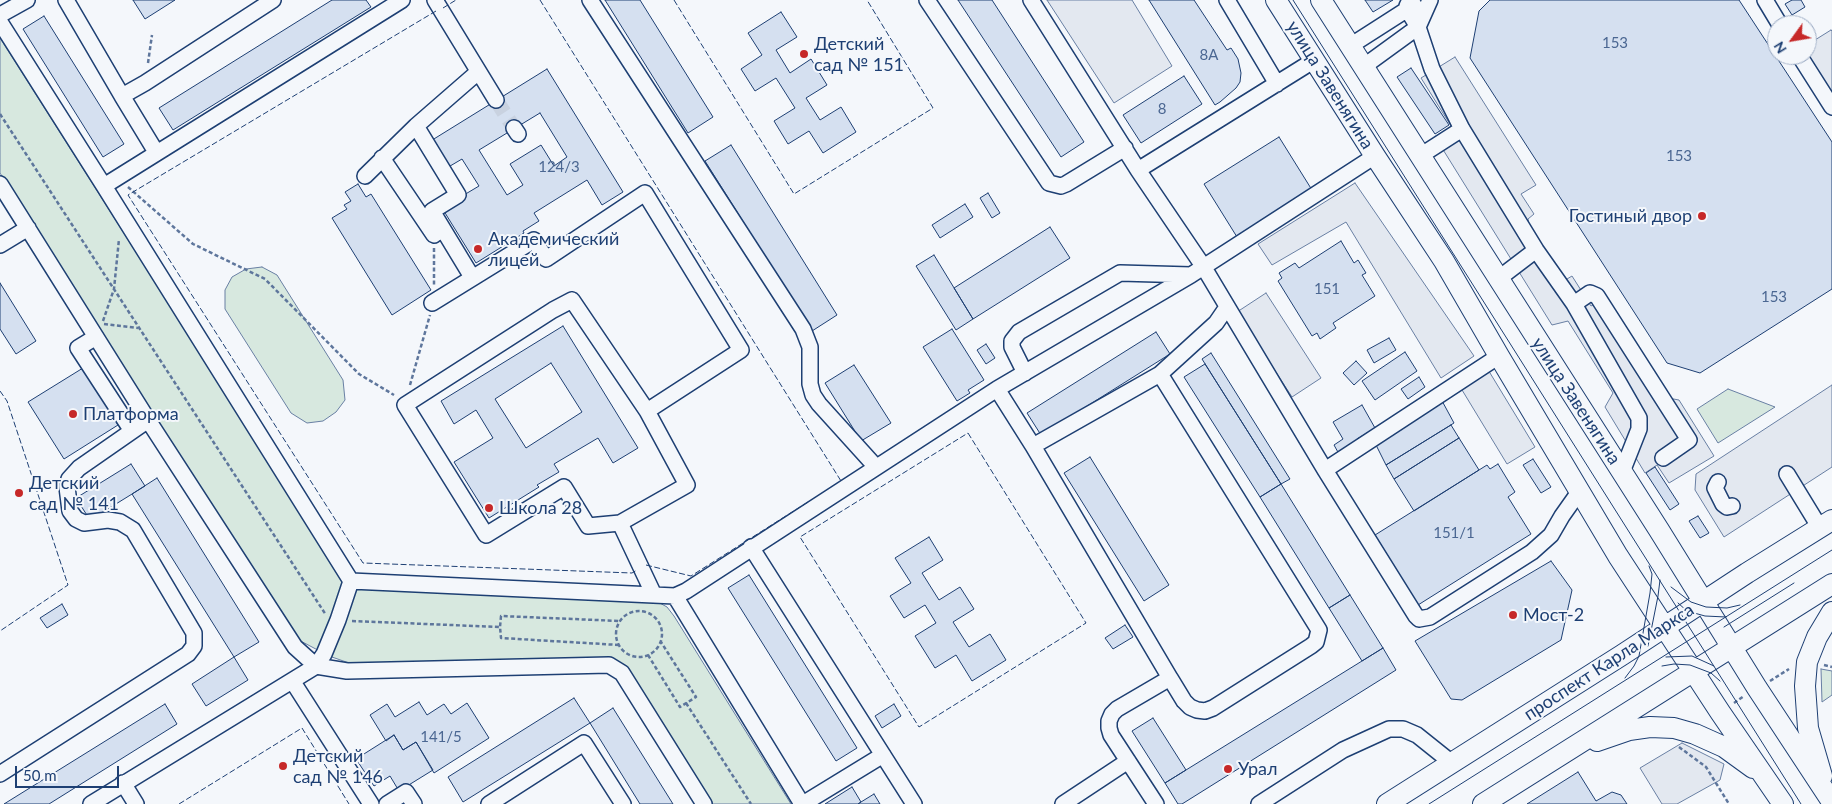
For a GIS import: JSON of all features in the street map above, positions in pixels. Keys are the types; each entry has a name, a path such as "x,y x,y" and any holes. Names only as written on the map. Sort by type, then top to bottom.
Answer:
{"main road":[{"name":"улица Завенягина","path":"1276,0 1313,61 1444,261 1579,492 1720,712 1783,804"},
{"name":"улица Завенягина","path":"1321,0 1622,472 1757,688 1831,800"},
{"name":"проспект Карла Маркса","path":"1387,804 1826,524"},
{"path":"1483,804 1832,584"},
{"path":"1831,800 1808,728 1805,686 1807,662 1817,637 1832,612"},
{"path":"1567,752 1630,730 1650,727 1674,728 1695,734 1724,747 1764,776"}],"lane":[{"path":"0,15 27,0"},
{"path":"66,0 156,152"},
{"path":"122,96 273,0"},
{"path":"104,186 402,0"},
{"path":"435,0 496,100"},
{"path":"590,0 803,330 810,347 810,384 816,399 876,467"},
{"path":"927,0 1049,183 1060,186 1066,184 1125,148"},
{"path":"1031,0 1125,148 1197,271 1227,307 1412,613 1419,619 1430,617 1532,552 1551,536 1579,492"},
{"path":"1227,0 1277,84"},
{"path":"1350,46 1408,5 1424,0"},
{"path":"1363,67 1418,27 1430,0"},
{"path":"1765,0 1774,15"},
{"path":"1408,5 1418,27 1432,69 1462,129 1536,250 1574,304 1639,418 1640,430 1622,472"},
{"path":"0,22 351,581"},
{"path":"1138,170 1313,61"},
{"path":"1805,65 1832,107"},
{"path":"365,176 416,126 478,72"},
{"path":"416,126 458,195 432,211 438,232"},
{"path":"1420,156 1462,129"},
{"path":"351,581 675,596 686,591 997,389 1197,271 1375,156"},
{"path":"382,158 472,277"},
{"path":"0,184 28,228 99,330 148,420 295,647 316,666 348,671 610,665 622,673 704,804"},
{"path":"432,303 534,240 546,259 645,194 741,350 647,411"},
{"path":"0,245 28,228"},
{"path":"1498,279 1536,250"},
{"path":"1025,373 1012,347 1012,341 1019,332 1120,274 1197,271"},
{"path":"1574,304 1590,293 1597,296 1689,440 1663,458"},
{"path":"572,300 647,411 687,485 620,523 588,526 564,487 486,536 404,405 553,310 572,300"},
{"path":"1033,446 1160,374 1216,323 1227,307"},
{"path":"99,330 78,348 132,431"},
{"path":"1325,470 1498,356"},
{"path":"997,389 1033,446 1184,701 1190,707 1205,711 1213,708 1311,646 1316,642 1319,630 1160,374"},
{"path":"0,774 188,654 194,646 194,633 133,530 120,522 108,520 84,523 76,519 70,511 67,487 69,479 79,468 148,420"},
{"path":"1787,474 1826,524"},
{"path":"1718,482 1715,488 1723,504 1727,507 1732,506"},
{"path":"620,523 654,595"},
{"path":"751,547 914,804"},
{"path":"91,804 293,682 316,666 324,654 338,620 351,581"},
{"path":"675,596 803,804 883,755"},
{"path":"1156,804 1111,735 1109,721 1117,709 1170,678"},
{"path":"293,682 371,804"},
{"path":"1259,804 1343,750 1389,729 1403,729 1417,735 1452,763"},
{"path":"489,804 584,743 623,804"},
{"path":"1063,804 1128,761"},
{"path":"123,783 136,804"},
{"path":"387,804 406,792 414,804"}],"path":[{"path":"0,114 327,618 500,627"},
{"path":"128,187 193,244 265,279 359,374 389,391 404,405 430,319 438,232"},
{"path":"99,330 139,328"},
{"path":"637,611 650,614 659,623 662,635 661,642 658,648 648,655 635,657 623,651 619,646 616,633 620,621 625,616 637,611"},
{"path":"619,646 501,638 500,627 501,616 620,621"},
{"path":"648,655 680,707 696,697 661,642"},
{"path":"1720,712 1791,668 1794,664"},
{"path":"686,703 750,804"},
{"path":"1673,743 1706,767 1729,804"}],"shaded area":[{"path":"1047,0 1132,0 1172,66 1114,103"},
{"path":"1832,31 1832,93 1814,65 1817,65 1817,39"},
{"path":"0,38 339,572 350,585 658,602 667,607 674,616 791,804 712,804 634,678 619,662 604,659 352,664 329,656 295,638 0,173"},
{"path":"1455,57 1536,185 1521,194 1534,214 1528,219 1532,243 1545,265 1567,279 1572,276 1591,306 1604,298 1668,398 1679,400 1714,456 1669,483 1657,465 1645,473 1605,407 1613,393 1568,321 1552,325 1442,148 1458,137 1421,78"},
{"path":"1355,183 1474,356 1441,378 1346,222 1272,265 1258,244"},
{"path":"262,267 277,275 343,380 345,400 336,412 323,421 307,423 291,413 225,309 225,290 232,277 246,269"},
{"path":"1266,293 1321,378 1292,397 1237,312"},
{"path":"1487,368 1535,447 1507,464 1459,385"},
{"path":"1832,385 1832,467 1724,537 1695,490 1696,474"},
{"path":"1728,389 1775,407 1718,443 1697,409"},
{"path":"1821,669 1832,671 1832,695 1822,702"},
{"path":"1682,743 1724,764 1720,780 1677,804 1662,804 1640,768"}],"building":[{"path":"133,0 175,0 145,19"},
{"path":"332,0 366,0 371,7 173,130 159,108"},
{"path":"605,0 640,0 713,117 688,133"},
{"path":"958,0 992,0 1084,142 1061,157"},
{"path":"1149,0 1194,0 1227,50 1231,48 1238,59 1241,73 1240,82 1220,102 1215,105"},
{"path":"1365,0 1393,0 1373,12"},
{"name":"Гостиный двор","path":"1490,0 1739,0 1767,43 1767,65 1782,65 1832,142 1832,289 1700,373 1667,363 1470,58 1479,11"},
{"path":"1792,0 1801,0 1805,7 1792,15 1785,4"},
{"path":"781,12 797,37 776,50 790,73 811,59 827,85 806,98 820,120 841,107 856,132 823,153 809,131 788,144 774,121 795,108 776,78 755,91 741,69 762,55 748,33"},
{"path":"44,16 124,144 103,157 23,29"},
{"path":"1411,68 1449,125 1435,134 1397,77"},
{"path":"547,69 623,192 602,205 587,180 534,213 539,221 523,231 524,233 476,263 442,208 479,186 462,159 445,169 429,142","holes":["540,113 567,157 554,166 541,145 510,164 523,185 507,195 479,150"]},
{"path":"1184,76 1202,104 1141,143 1123,115"},
{"path":"1279,137 1312,190 1237,237 1204,184"},
{"path":"731,145 837,315 812,331 705,161"},
{"path":"358,184 366,197 371,194 431,290 392,315 332,218 347,209 344,205 351,201 345,192"},
{"path":"988,193 1000,213 992,218 980,198"},
{"path":"965,204 973,217 940,238 932,225"},
{"path":"1050,227 1070,258 973,319 954,288"},
{"path":"1341,241 1354,263 1358,260 1366,273 1362,275 1375,296 1333,323 1336,328 1320,339 1317,333 1312,336 1278,281 1282,278 1279,273 1295,263 1299,268"},
{"path":"934,255 973,319 956,330 916,266"},
{"path":"0,283 36,341 16,354 0,329"},
{"path":"563,326 638,448 613,463 598,438 554,464 559,472 537,485 539,487 489,518 454,462 493,438 476,410 454,424 441,401","holes":["551,363 582,412 526,448 495,399"]},
{"path":"952,329 984,380 968,390 970,393 957,401 923,347"},
{"path":"1156,332 1170,354 1041,435 1027,413"},
{"path":"1389,338 1396,350 1374,363 1367,350"},
{"path":"986,344 995,358 986,364 977,350"},
{"path":"1405,352 1417,371 1375,400 1362,381"},
{"path":"1211,353 1290,479 1281,484 1202,359"},
{"path":"1356,361 1367,373 1354,385 1343,373"},
{"path":"1205,364 1281,484 1260,497 1184,377"},
{"path":"854,365 891,423 861,441 825,383"},
{"name":"Платформа","path":"83,368 118,425 64,459 28,402"},
{"path":"1419,377 1425,387 1408,399 1401,389"},
{"path":"1441,399 1454,423 1386,465 1375,443"},
{"path":"1362,405 1375,428 1357,439 1359,441 1339,454 1334,445 1343,439 1333,422"},
{"path":"1451,425 1459,438 1394,479 1386,465"},
{"path":"1459,438 1479,470 1414,511 1394,479"},
{"path":"1090,457 1169,585 1144,601 1064,473"},
{"path":"1533,459 1551,487 1541,493 1523,465"},
{"path":"131,464 145,486 90,520 76,498"},
{"path":"1498,464 1515,492 1508,497 1531,534 1418,605 1375,535 1487,465 1490,469"},
{"path":"1655,467 1679,504 1670,510 1646,473"},
{"path":"157,478 259,642 234,657 132,494"},
{"path":"1281,484 1350,595 1329,608 1260,497"},
{"path":"1698,516 1709,533 1700,538 1689,521"},
{"path":"929,537 943,560 922,573 939,600 960,587 974,609 953,622 969,647 990,634 1006,660 972,681 956,655 935,668 915,636 936,623 925,605 904,618 890,596 911,583 895,558"},
{"name":"Мост-2","path":"1551,561 1572,590 1561,640 1462,700 1451,699 1415,641"},
{"path":"749,575 857,748 836,761 728,588"},
{"path":"1350,595 1383,648 1362,661 1329,608"},
{"path":"62,604 68,615 47,628 40,618"},
{"path":"1125,625 1133,637 1113,649 1105,638"},
{"path":"1383,648 1396,670 1182,804 1178,804 1165,783"},
{"path":"234,657 248,680 206,706 192,684"},
{"path":"574,698 590,723 463,802 448,777"},
{"path":"419,702 427,715 444,704 451,714 467,703 489,738 434,773 416,742 403,750 394,735 386,741 370,715 387,704 395,717"},
{"path":"165,704 177,724 49,804 4,804"},
{"path":"894,704 901,716 882,728 875,716"},
{"path":"613,708 673,804 640,804 590,723"},
{"path":"1153,718 1186,770 1165,783 1132,731"},
{"path":"394,735 403,750 416,742 433,770 399,791 390,776 374,786 356,759"},
{"path":"1578,772 1596,801 1612,792 1621,795 1627,804 1527,804"},
{"path":"852,787 861,802 858,804 825,804"},
{"path":"874,794 880,804 858,804 861,802"}],"tunnel":[{"path":"496,100 514,128"}],"tram line":[{"path":"1293,0 1801,804"},
{"path":"1429,804 1832,550"},
{"path":"1625,678 1639,656 1650,593 1652,574 1649,566"},
{"path":"1648,646 1660,580"},
{"path":"1724,627 1794,583"},
{"path":"1671,587 1691,602 1706,607 1727,608 1740,605"},
{"path":"1678,603 1687,611 1705,616 1726,617"},
{"path":"1666,657 1692,656 1714,666"},
{"path":"1662,666 1674,664 1690,665 1711,673 1720,681"}],"fence":[{"path":"443,8 456,0"},
{"path":"540,0 840,482"},
{"path":"674,0 794,194 933,108 867,0"},
{"path":"436,11 128,195 363,563 632,573 637,570"},
{"path":"0,391 7,401 68,585 0,631"},
{"path":"968,433 1086,623 919,727 800,537 968,433"},
{"path":"646,565 691,576 808,502"},
{"path":"179,804 302,728 349,804"}],"place":[{"name":"Детский сад № 151","path":"804,54"},
{"name":"Гостиный двор","path":"1702,216"},
{"name":"Академический лицей","path":"478,249"},
{"name":"Платформа","path":"73,414"},
{"name":"Детский сад № 141","path":"19,493"},
{"name":"Школа 28","path":"489,508"},
{"name":"Мост-2","path":"1513,615"},
{"name":"Детский сад № 146","path":"283,766"},
{"name":"Урал","path":"1228,769"}]}
